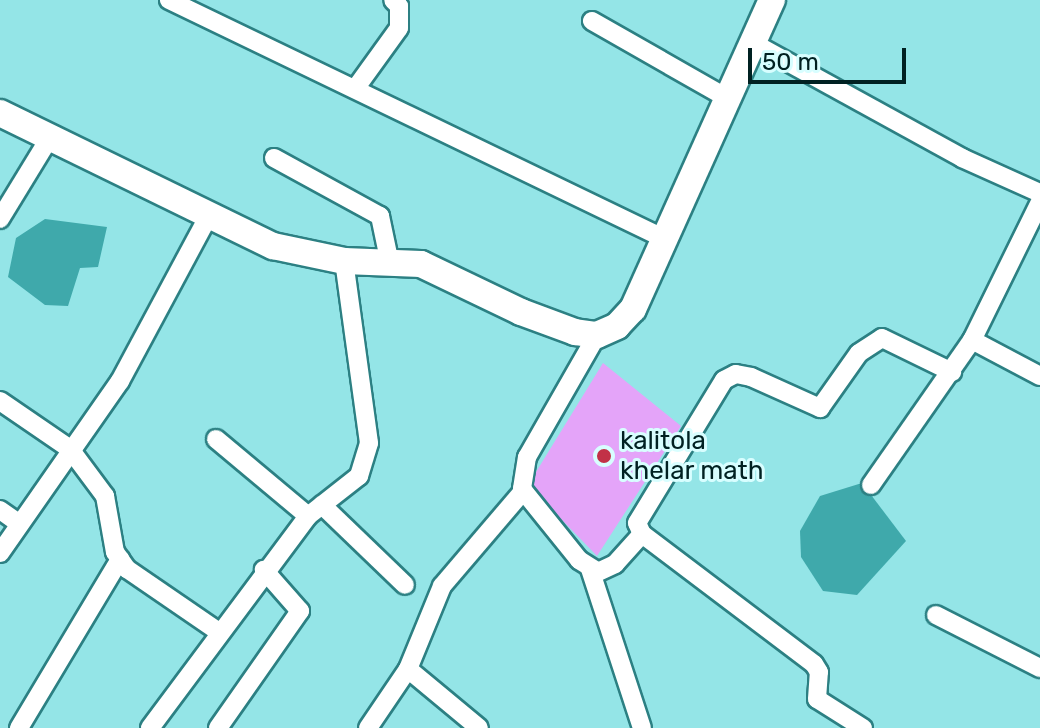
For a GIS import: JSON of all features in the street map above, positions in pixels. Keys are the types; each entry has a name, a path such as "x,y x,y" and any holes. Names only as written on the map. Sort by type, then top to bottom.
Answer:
{"street":[{"path":"169,0 663,238"},
{"path":"355,89 399,28 399,6 393,0"},
{"path":"0,113 273,246 344,261 389,259 421,264 521,312 575,332 597,335 617,326 633,309 771,1"},
{"path":"592,21 727,98"},
{"path":"753,43 962,158 1040,193"},
{"path":"0,219 50,137"},
{"path":"274,158 380,216 389,259"},
{"path":"871,485 972,340 1040,202"},
{"path":"0,553 152,328 209,215"},
{"path":"156,726 264,570 315,510 359,476 369,443 344,261"},
{"path":"597,335 520,473 523,491 590,569 642,728"},
{"path":"863,728 817,699 819,672 814,664 642,534 637,523 642,509 724,380 736,374 751,377 820,408 859,353 882,338 952,372"},
{"path":"972,340 1040,376"},
{"path":"0,401 70,449 105,496 109,531 120,559 219,632"},
{"path":"216,439 315,510 405,585"},
{"path":"368,728 408,669 442,586 523,491"},
{"path":"0,510 20,524"},
{"path":"590,569 605,571 642,534"},
{"path":"19,728 120,559"},
{"path":"218,728 300,611 264,570"},
{"path":"936,615 1040,668"},
{"path":"408,669 476,727"}],"shaded area":[{"name":"kalitola khelar math","path":"603,363 681,426 597,556 528,485"}],"water":[{"path":"45,219 107,227 98,267 80,268 68,306 45,305 8,277 16,238"},
{"path":"862,483 906,541 857,595 823,591 801,557 800,531 820,496"}],"place":[{"name":"kalitola khelar math","path":"604,456"}]}
